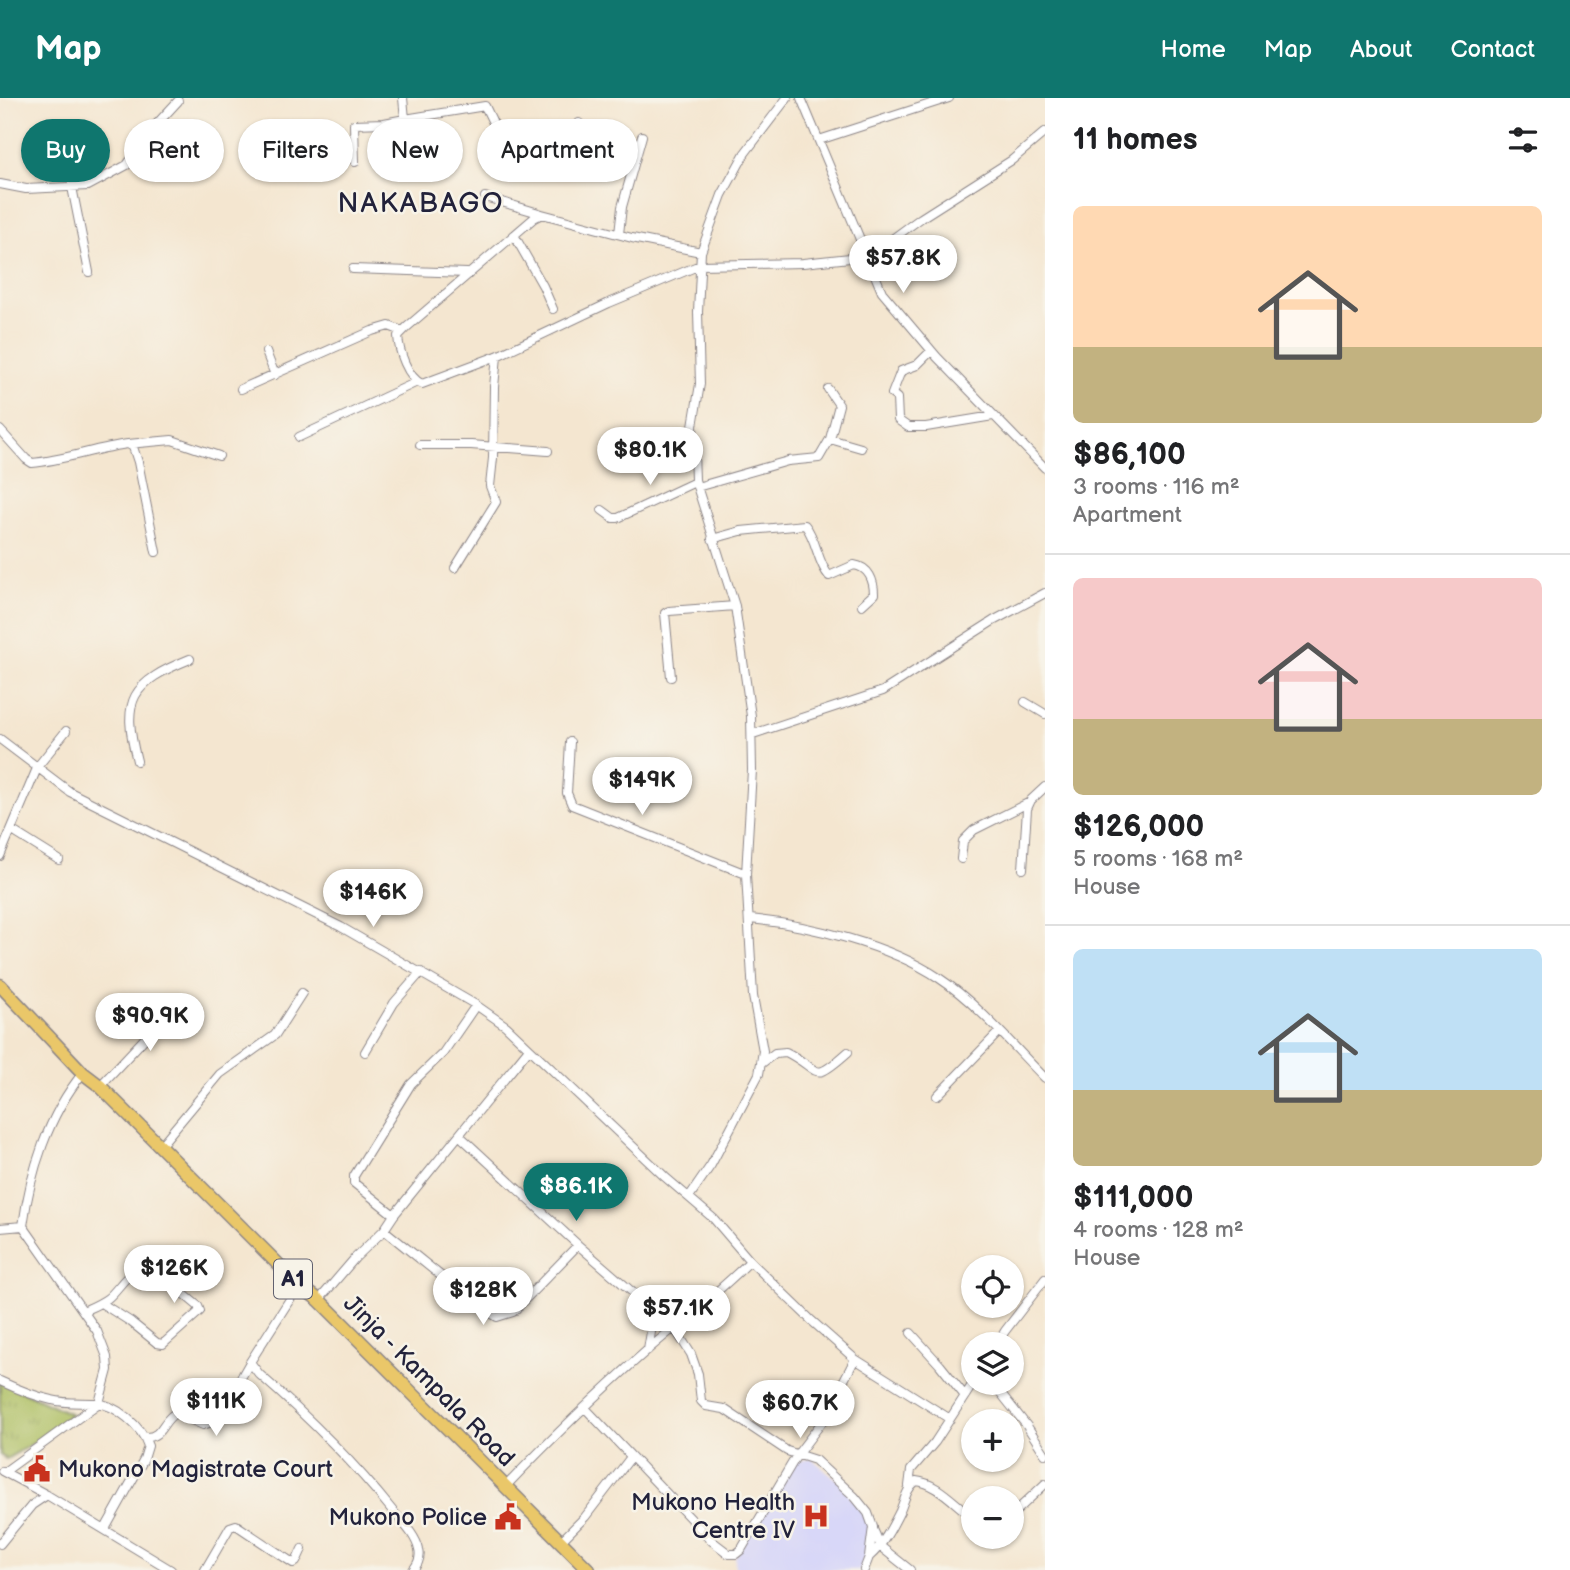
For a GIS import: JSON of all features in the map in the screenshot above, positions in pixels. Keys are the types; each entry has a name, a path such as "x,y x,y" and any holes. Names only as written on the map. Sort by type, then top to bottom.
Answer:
{"highway":[{"name":"Jinja - Kampala Road","path":"0,985 83,1073 100,1086 299,1285 319,1300 589,1570"}],"street":[{"path":"403,98 405,119 478,102 485,106 491,119"},
{"path":"689,1197 731,1129 762,1063 761,1032 753,996 746,874 753,734 735,606 696,484 693,426 700,384 698,312 701,252 722,195 745,153 788,98"},
{"path":"801,98 882,292 931,351 1045,467"},
{"path":"819,140 949,98"},
{"path":"0,184 26,188 88,187 127,164 154,127 178,101"},
{"path":"355,162 354,124 367,124"},
{"path":"299,437 417,382 422,384 497,356 609,303 700,265 803,264 869,256 921,218 1012,160 1045,132"},
{"path":"638,150 642,136"},
{"path":"619,234 622,206 629,182"},
{"path":"72,187 89,272"},
{"path":"485,197 619,234 701,252"},
{"path":"417,382 401,352 398,336 467,274 542,214"},
{"path":"514,235 553,309"},
{"path":"353,269 467,274"},
{"path":"241,389 372,331 389,326 402,331"},
{"path":"931,351 917,365 901,371 898,376 892,394 897,398 898,420 908,427 926,427 993,416"},
{"path":"265,352 275,375"},
{"path":"455,568 496,502 490,486 497,356"},
{"path":"602,510 613,518 618,518 696,484 788,461 820,458 830,439 839,405 828,389"},
{"path":"0,430 26,460 32,463 128,444 172,440 219,456"},
{"path":"830,439 861,448"},
{"path":"128,444 133,447 138,461 156,552"},
{"path":"420,445 548,451"},
{"path":"712,539 741,531 805,525 812,534 824,568 830,576 855,565 866,570 874,583 874,594 862,606"},
{"path":"753,734 883,691 993,621 1045,593"},
{"path":"671,677 665,613 735,606"},
{"path":"137,761 128,722 133,702 157,673 190,659"},
{"path":"1025,702 1045,714"},
{"path":"0,856 38,766 66,731"},
{"path":"0,739 70,792 341,928 476,1004 506,1027 714,1219 750,1261 855,1359 950,1419"},
{"path":"570,742 567,793 572,805 746,874"},
{"path":"961,859 963,841 974,830 1030,802 1045,787"},
{"path":"1023,869 1027,809 1030,802"},
{"path":"11,830 59,860"},
{"path":"750,919 786,922 822,930 911,961 941,979 999,1031 1045,1078"},
{"path":"365,1052 394,1003 421,972"},
{"path":"160,1146 220,1074 275,1035 302,993"},
{"path":"100,1086 163,1019 176,1001"},
{"path":"394,1215 354,1183 354,1175 411,1084 443,1053 476,1004"},
{"path":"937,1096 999,1031"},
{"path":"319,1300 355,1258 384,1230 528,1050"},
{"path":"762,1063 775,1053 786,1052 814,1072 820,1073 848,1052"},
{"path":"83,1073 67,1091 38,1156 23,1226 97,1331 107,1357 106,1381 99,1403 2,1471 47,1494 171,1570"},
{"path":"460,1136 578,1245 675,1329 691,1354 698,1374 701,1401 706,1406 731,1412 772,1441 797,1455 815,1460 829,1471 868,1513 881,1547 910,1570"},
{"path":"0,1228 23,1226"},
{"path":"384,1230 472,1301 497,1317 513,1312 578,1245"},
{"path":"505,1487 557,1433 750,1261"},
{"path":"83,1311 101,1303 142,1265 151,1267 198,1306 200,1311 163,1343 157,1343 101,1303"},
{"path":"1004,1332 1045,1279"},
{"path":"145,1437 158,1434 171,1415 176,1413 203,1425 217,1420 299,1285"},
{"path":"648,1350 652,1326 649,1306"},
{"path":"869,1557 881,1547 900,1511 909,1486 911,1470 923,1458 965,1396 911,1333"},
{"path":"586,1409 690,1520 732,1555 741,1550 797,1455 822,1422 855,1359"},
{"path":"250,1362 259,1374 359,1469 412,1535 419,1550 414,1570"},
{"path":"0,1381 30,1395 49,1400 71,1404 99,1403 125,1416 142,1430 148,1446 144,1459 105,1529"},
{"path":"1002,1395 1045,1454"},
{"path":"560,1542 585,1517 631,1457"},
{"path":"909,1486 916,1481 923,1482 961,1507"},
{"path":"1024,1504 1045,1484"},
{"path":"0,1544 32,1506 47,1494"},
{"path":"205,1570 230,1527 236,1525 293,1563 302,1549"},
{"path":"864,1570 869,1557 873,1527"}],"shaded area":[{"name":"Mukono Health Centre IV","path":"812,1459 839,1481 871,1524 868,1552 860,1570 735,1570 735,1557 794,1461"}],"green space":[{"path":"0,1381 71,1414 37,1441 6,1459 0,1455"}],"place":[{"name":"Mukono Magistrate Court","path":"37,1469"},
{"name":"Mukono Health Centre IV","path":"816,1516"},
{"name":"Mukono Police","path":"508,1517"}],"district":[{"name":"NAKABAGO","path":"421,203"}]}
